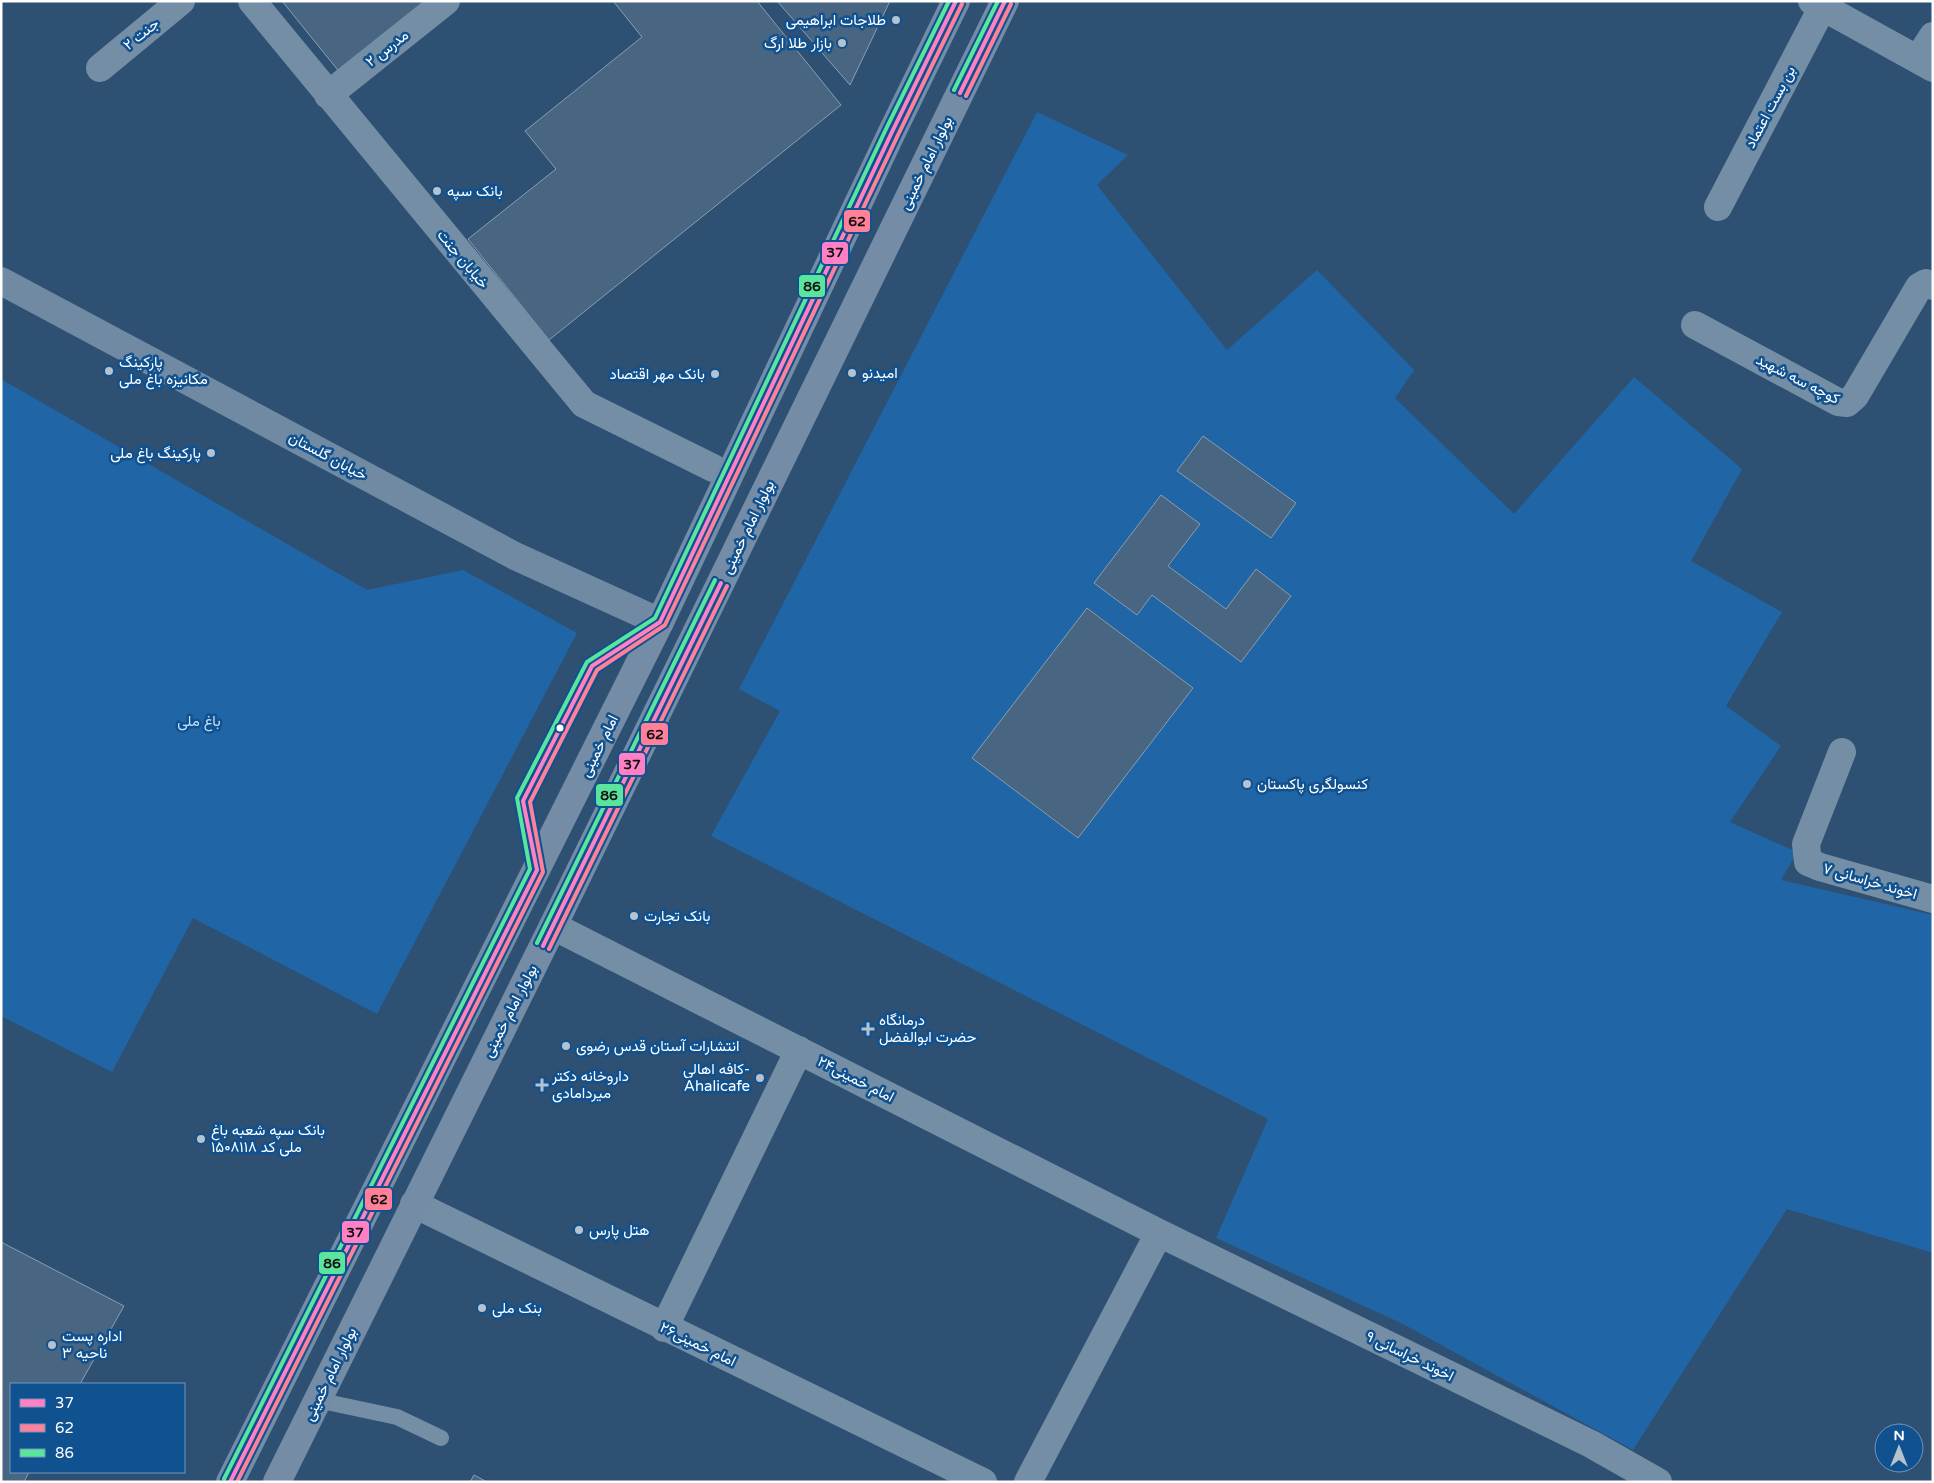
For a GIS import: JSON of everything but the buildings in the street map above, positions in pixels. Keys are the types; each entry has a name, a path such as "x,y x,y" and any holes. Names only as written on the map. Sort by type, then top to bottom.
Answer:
{"main road":[{"path":"660,622 887,140 956,1"},
{"name":"بولوار امام خمینی","path":"277,1482 553,926 1005,1"},
{"name":"امام خمینی","path":"537,870 660,622"},
{"path":"230,1482 537,870"}],"street":[{"name":"جنت ۲","path":"100,68 181,1"},
{"name":"خیابان جنت","path":"252,1 584,404 713,468"},
{"name":"مدرس ۲","path":"328,95 446,1"},
{"path":"1817,4 1925,64 1933,36"},
{"name":"بن بست اعتماد","path":"1718,207 1817,4"},
{"name":"خیابان گلستان","path":"1,281 515,556 660,622"},
{"name":"کوچه سه شهید","path":"1695,324 1838,402 1847,403 1855,396 1918,287 1926,283 1933,286"},
{"name":"اخوند خراسانی ۷","path":"1842,752 1806,844 1808,862 1933,899"},
{"name":"امام خمینی۲۴","path":"553,926 1159,1233"},
{"path":"664,1328 799,1050"},
{"name":"امام خمینی۲۶","path":"414,1204 664,1328 983,1482"},
{"path":"1028,1482 1159,1233"},
{"name":"اخوند خراسانی ۹","path":"1159,1233 1591,1444 1658,1482"}],"lane":[{"path":"537,870 523,801 592,666 660,622"},
{"path":"317,1400 397,1417 440,1438"}],"green space":[{"path":"1037,112 1128,155 1097,185 1227,350 1317,270 1414,370 1395,398 1514,514 1634,377 1742,469 1691,561 1782,612 1726,706 1781,746 1730,822 1797,852 1781,880 1933,915 1933,1253 1787,1209 1633,1450 1403,1324 1216,1238 1268,1119 711,836 780,711 739,689","holes":["1203,436 1296,503 1271,538 1178,471","1161,495 1200,524 1169,566 1226,609 1256,569 1291,596 1241,662 1152,595 1137,615 1094,583","1088,608 1193,688 1077,838 972,758"]},
{"name":"باغ ملی","path":"1,379 367,590 463,570 577,633 377,1014 193,918 112,1072 1,1016"}],"transit line":[{"name":"86","path":"224,1479 530,869 517,798 587,662 655,618 886,129 949,1"},
{"name":"37","path":"230,1482 537,870 523,801 592,666 660,622 956,1"},
{"name":"86","path":"954,90 998,1"},
{"name":"37","path":"960,93 1005,1"},
{"name":"62","path":"237,1482 543,872 530,802 597,670 665,625 962,4"},
{"name":"62","path":"966,96 1011,4"},
{"name":"86","path":"537,943 715,580"},
{"name":"37","path":"543,946 721,583"},
{"name":"62","path":"549,949 727,586"}],"place":[{"name":"طلاجات ابراهیمی","path":"896,20"},
{"name":"بازار طلا ارگ","path":"842,43"},
{"name":"بانک سپه","path":"437,191"},
{"name":"پارکینگ مکانیزه باغ ملی","path":"109,371"},
{"name":"امیدنو","path":"852,373"},
{"name":"بانک مهر اقتصاد","path":"715,374"},
{"name":"پارکینگ باغ ملی","path":"211,453"},
{"name":"کنسولگری پاکستان","path":"1247,784"},
{"name":"بانک تجارت","path":"634,916"},
{"name":"درمانگاه حضرت ابوالفضل","path":"868,1029"},
{"name":"انتشارات آستان قدس رضوی","path":"566,1046"},
{"name":"کافه اهالی- Ahalicafe","path":"760,1078"},
{"name":"داروخانه دکتر میردامادی","path":"542,1085"},
{"name":"بانک سپه شعبه باغ ملی کد ۱۵۰۸۱۱۸","path":"201,1139"},
{"name":"هتل پارس","path":"579,1230"},
{"name":"بنک ملی","path":"482,1308"},
{"name":"اداره پست ناحیه ۳","path":"52,1345"}]}
